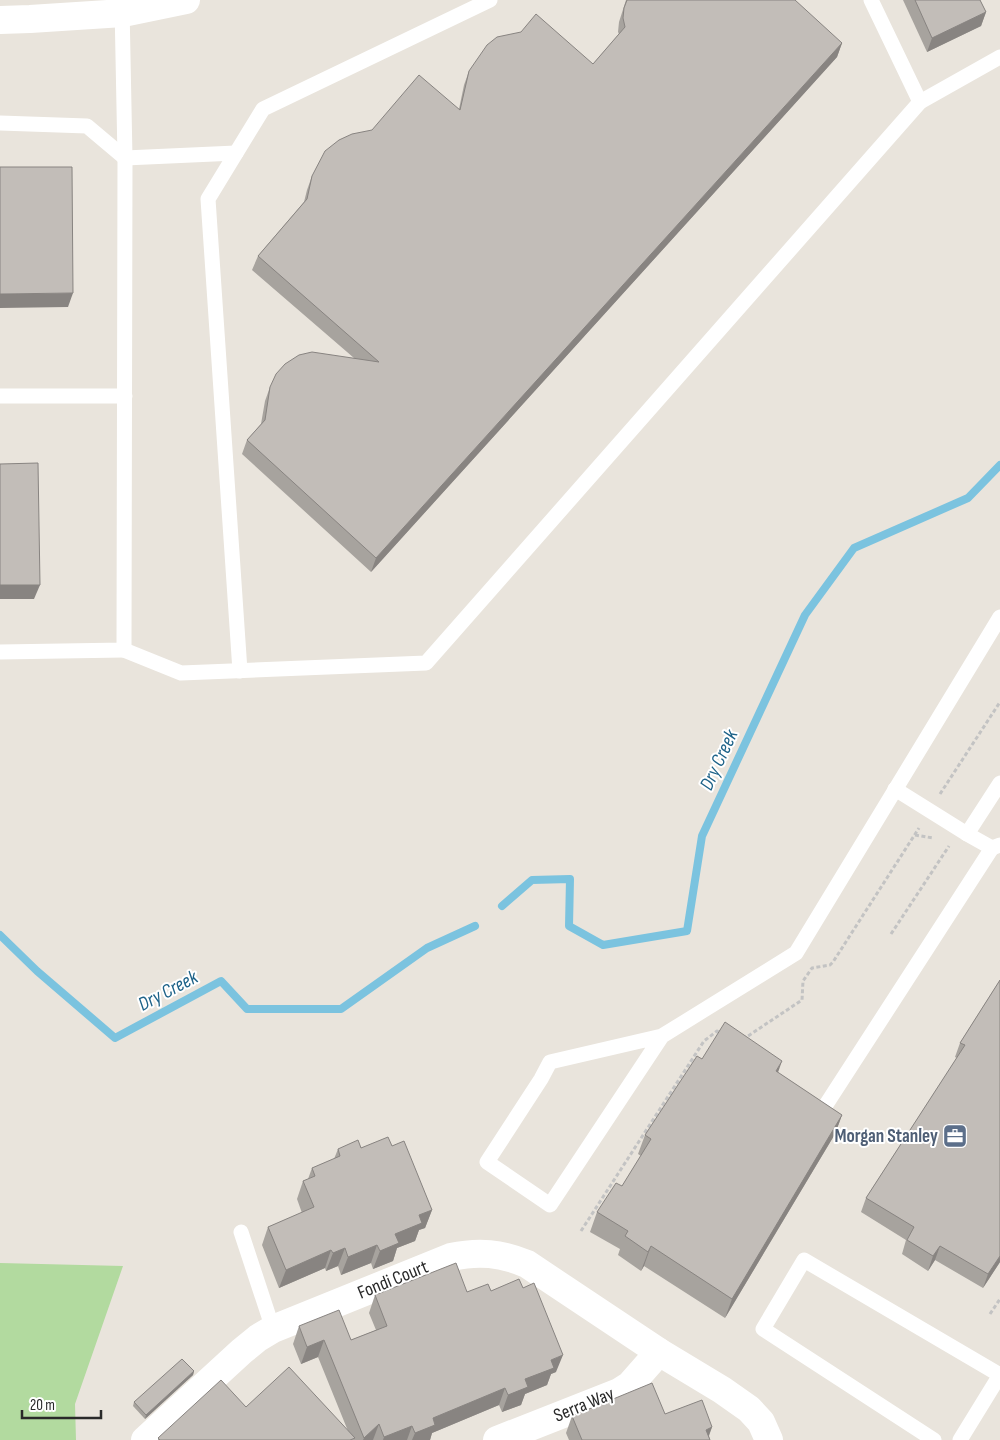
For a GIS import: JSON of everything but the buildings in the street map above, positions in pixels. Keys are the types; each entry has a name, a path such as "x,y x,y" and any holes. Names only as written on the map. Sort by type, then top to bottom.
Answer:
{"street":[{"path":"0,20 30,19 122,6 186,0"},
{"name":"Fondi Court","path":"145,1440 242,1351 273,1329 451,1257 480,1253 496,1254 527,1264 659,1352 722,1390 749,1409 761,1422 769,1440"},
{"name":"Serra Way","path":"497,1440 619,1392 630,1385 659,1352"}],"lane":[{"path":"240,670 208,199 262,110 490,0"},
{"path":"872,0 920,102"},
{"path":"122,6 125,158 124,650"},
{"path":"0,652 124,650 181,673 426,663 920,102 1000,57"},
{"path":"0,123 87,126 125,158 236,153"},
{"path":"0,396 125,396"},
{"path":"662,1036 550,1205 487,1162 550,1062 662,1036 796,953 1000,617"},
{"path":"967,834 1000,783"},
{"path":"820,1114 996,846 967,834 895,789"},
{"path":"241,1232 273,1329"},
{"path":"934,1440 763,1329 804,1260 1000,1375 960,1440"}],"path":[{"path":"939,796 1000,702"},
{"path":"739,1038 748,1036 802,1000 803,981 812,968 830,965 834,962 921,825"},
{"path":"891,934 949,846"},
{"path":"581,1231 704,1041 717,1031 724,1036"},
{"path":"990,1314 1000,1299"}],"green space":[{"path":"0,1263 123,1266 75,1404 76,1440 0,1440"}],"waterway":[{"name":"Dry Creek","path":"502,906 532,880 570,879 569,926 603,945 687,931 702,836 805,615 854,548 968,498 1000,465"},
{"name":"Dry Creek","path":"0,935 37,971 115,1038 221,981 247,1009 341,1009 427,948 475,926"}],"place":[{"name":"Morgan Stanley","path":"955,1136"}]}
